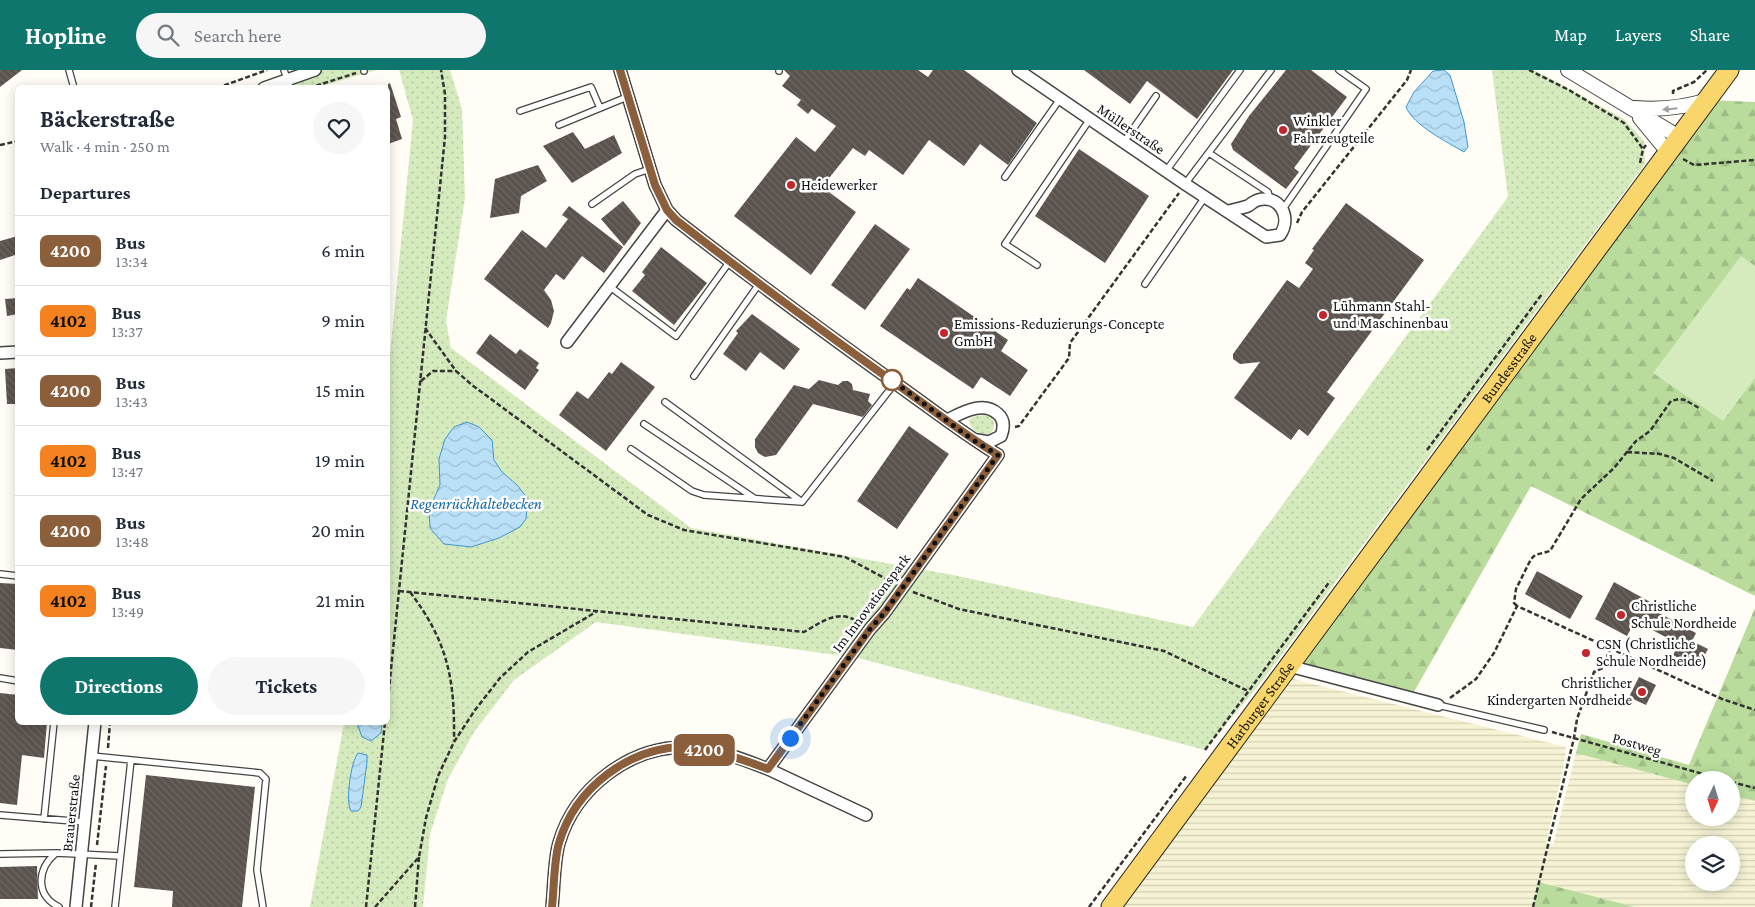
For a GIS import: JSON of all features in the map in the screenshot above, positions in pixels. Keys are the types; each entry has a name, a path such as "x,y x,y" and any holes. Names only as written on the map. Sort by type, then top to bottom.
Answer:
{"main road":[{"name":"Bundesstraße","path":"1289,666 1730,70"},
{"name":"Harburger Straße","path":"1110,907 1289,666"}],"street":[{"path":"271,85 315,70"},
{"path":"620,70 655,185 667,210 676,220 759,284 973,440 989,442 1001,436 1004,424 1002,417 988,408 979,408 947,420"},
{"name":"Müllerstraße","path":"1018,70 1266,237 1280,235"},
{"path":"1568,70 1631,108 1674,145"},
{"path":"1631,108 1672,109 1708,100"},
{"path":"1229,211 1248,205 1258,199 1270,200 1283,209 1286,218 1280,235"},
{"path":"567,342 667,210"},
{"path":"0,353 15,352"},
{"name":"Im Innovationspark","path":"768,769 870,629 885,612 998,455 973,440"},
{"name":"Harburger Straße","path":"1289,666 1438,705"},
{"name":"Brauerstraße","path":"76,907 95,725"},
{"path":"552,907 559,844 570,814 590,788 619,765 655,750 688,746 729,754 768,769 866,816"}],"lane":[{"path":"69,70 73,85"},
{"path":"1166,171 1240,70"},
{"path":"1185,184 1270,70"},
{"path":"1283,209 1366,89 1339,70"},
{"path":"520,111 591,87 600,108"},
{"path":"1124,142 1156,96"},
{"path":"559,125 627,97"},
{"path":"1005,177 1060,98"},
{"path":"1037,264 1006,244 1090,119"},
{"path":"1209,153 1268,192 1270,200"},
{"path":"592,204 635,174 650,169"},
{"path":"1145,284 1205,197"},
{"path":"609,286 676,336 730,261"},
{"path":"694,376 759,284"},
{"path":"802,502 895,383"},
{"path":"665,402 802,502"},
{"path":"644,424 756,499"},
{"path":"631,450 692,491 704,495 802,502"},
{"path":"0,574 15,576"},
{"path":"0,678 15,680"},
{"name":"Harburger Straße","path":"1438,705 1544,730"},
{"path":"44,819 54,725"},
{"path":"92,756 260,773 266,779 257,870 263,907"},
{"path":"115,907 131,760"},
{"path":"0,816 85,822"},
{"path":"0,854 56,853 120,856"},
{"path":"56,853 48,860 40,880 46,898 59,907"}],"path":[{"path":"225,85 267,70"},
{"path":"318,85 364,70"},
{"path":"390,679 445,136 445,94 441,70"},
{"path":"1280,235 1288,239 1302,212 1407,80 1411,70"},
{"path":"1529,70 1569,90 1624,123 1643,149"},
{"path":"0,145 15,142"},
{"path":"1674,145 1694,165 1755,160"},
{"path":"1019,426 1069,358 1070,343 1185,184"},
{"path":"425,328 456,371 472,386 648,515 684,530 845,556 902,588 959,610 1164,652 1248,691"},
{"path":"420,382 433,371 456,371"},
{"path":"1699,408 1685,400 1672,401 1650,431 1636,440 1614,468 1581,499 1550,551 1535,555 1531,559 1516,589 1514,603 1722,699 1755,710"},
{"path":"1627,452 1660,454 1674,458 1713,481"},
{"path":"399,591 804,632 834,615 852,618 870,629"},
{"path":"409,592 422,608 444,652 452,679 455,709 454,742"},
{"path":"1438,705 1476,679 1494,653 1517,606"},
{"path":"416,907 419,857 426,818 438,776 454,742 475,710 507,672 528,652 597,611"},
{"path":"1533,907 1577,719 1594,672 1603,668 1610,648"},
{"path":"91,907 110,725"},
{"path":"366,907 385,725"},
{"name":"Postweg","path":"1544,730 1693,771"},
{"path":"1740,784 1755,788"},
{"path":"375,907 419,857"}],"shaded area":[{"path":"1281,676 1566,747 1564,765 1546,843 1553,845 1576,753 1685,783 1685,826 1740,826 1740,797 1755,801 1755,907 1635,907 1540,882 1533,907 1111,907"}],"green space":[{"path":"315,70 377,70 325,85 288,85 287,80"},
{"path":"399,70 450,70 462,109 465,198 446,321 451,348 691,528 953,575 1193,627 1508,197 1492,70 1534,70 1624,119 1644,141 1645,164 1266,676 1205,750 858,658 596,622 514,680 474,732 448,779 430,834 423,907 310,907 344,725 357,725 381,733 382,725 390,725 390,355 413,120","holes":["492,440 494,456 501,470 517,485 520,527 499,538 471,547 444,544 430,528 429,510 440,485","367,755 362,790 352,773 354,758"]},
{"path":"1708,100 1755,102 1755,596 1531,486 1411,697 1289,666"},
{"path":"1741,256 1755,266 1755,378 1723,421 1653,373"},
{"path":"985,415 992,417 994,421 994,428 990,434 976,432 969,421 974,417"},
{"path":"1755,608 1755,801 1740,797 1740,771 1685,771 1685,783 1576,753 1581,734 1689,765"},
{"path":"1539,882 1635,907 1533,907"}],"water":[{"path":"1444,70 1450,75 1464,122 1468,147 1464,152 1423,127 1406,107 1414,92 1433,71"},
{"name":"Regenrückhaltebecken","path":"467,422 479,427 492,440 494,460 502,472 517,485 528,499 526,519 520,527 499,538 471,547 444,544 430,528 429,510 440,485 439,459 445,439 454,427"},
{"path":"358,725 382,725 381,733 371,741 362,737"},
{"path":"358,753 367,755 367,762 361,807 358,811 351,811 349,806 350,782 353,764"}],"building":[{"path":"0,70 22,70 0,87"},
{"path":"784,70 918,70 928,77 933,70 964,70 1037,123 1008,165 980,144 964,166 929,140 903,175 869,150 865,156 853,148 822,187 856,212 811,275 734,216 796,137 815,152 836,126 812,109 808,114 797,105 801,100 782,86 790,76"},
{"path":"1084,70 1233,70 1197,119 1147,81 1130,104"},
{"name":"Winkler Fahrzeugteile","path":"1286,70 1311,70 1347,97 1294,168 1299,172 1286,189 1233,150 1231,144 1249,116"},
{"path":"390,83 401,117 396,119 402,139 390,143 390,85 388,84"},
{"path":"573,132 585,149 614,135 622,153 572,183 543,146"},
{"path":"1079,149 1149,196 1105,263 1035,216"},
{"path":"538,165 547,181 521,196 519,213 490,218 495,179"},
{"path":"623,201 641,223 624,246 601,219"},
{"name":"Lühmann Stahl- und Maschinenbau","path":"1346,203 1424,260 1327,392 1335,398 1308,436 1299,429 1291,440 1234,398 1260,362 1240,364 1233,359 1233,354 1287,280 1299,288 1313,269 1305,263 1314,250 1312,249"},
{"path":"569,206 623,247 604,273 582,256 564,280 556,274 544,290 551,300 554,311 548,328 484,279 522,230 546,248 568,219 562,215"},
{"path":"875,224 910,249 865,310 831,285"},
{"path":"15,237 15,255 0,260 0,241"},
{"path":"661,247 707,283 674,325 632,291 645,275 642,272"},
{"name":"Emissions-Reduzierungs-Concepte GmbH","path":"918,278 1008,340 1001,351 1028,370 1010,396 981,377 973,389 880,326 907,288 910,290"},
{"path":"15,298 15,315 7,316 5,299"},
{"path":"752,314 800,349 784,370 760,352 746,371 723,354 738,333 736,331"},
{"path":"490,334 516,354 520,349 539,363 536,368 539,370 525,390 476,353"},
{"path":"621,362 655,387 606,451 559,415 577,391 588,399 609,372 612,374"},
{"path":"15,368 15,404 7,404 5,369"},
{"path":"819,380 838,385 843,381 848,381 852,384 853,390 870,394 868,401 872,405 863,417 813,404 776,455 765,457 758,453 755,447 755,439 794,385 809,389"},
{"path":"909,426 949,454 897,529 857,501"},
{"path":"1537,571 1583,596 1570,619 1525,594"},
{"path":"1614,582 1652,603 1650,608 1696,633 1692,641 1708,649 1698,668 1673,655 1679,644 1635,621 1627,636 1595,619"},
{"path":"0,583 15,584 15,650 0,648"},
{"path":"1639,677 1656,685 1646,705 1629,697"},
{"path":"0,693 15,695 15,725 47,725 44,758 22,755 17,805 0,803"},
{"path":"146,775 255,787 242,907 172,907 173,891 134,887"},
{"path":"37,866 38,899 0,899 0,867"}],"bus line":[{"name":"4200","path":"552,907 559,844 570,814 590,788 619,765 655,750 688,746 729,754 768,769 870,629 885,612 998,455 973,440 850,351 676,220 667,210 655,185 620,70"}],"place":[{"name":"Winkler Fahrzeugteile","path":"1283,130"},
{"name":"Heidewerker","path":"791,185"},
{"name":"Lühmann Stahl- und Maschinenbau","path":"1323,315"},
{"name":"Emissions-Reduzierungs-Concepte GmbH","path":"944,333"},
{"name":"Christliche Schule Nordheide","path":"1621,615"},
{"name":"CSN (Christliche Schule Nordheide)","path":"1586,653"},
{"name":"Christlicher Kindergarten Nordheide","path":"1642,692"}],"route":[{"path":"790,738 870,629 885,612 998,455 973,440 889,378 892,380"}]}
